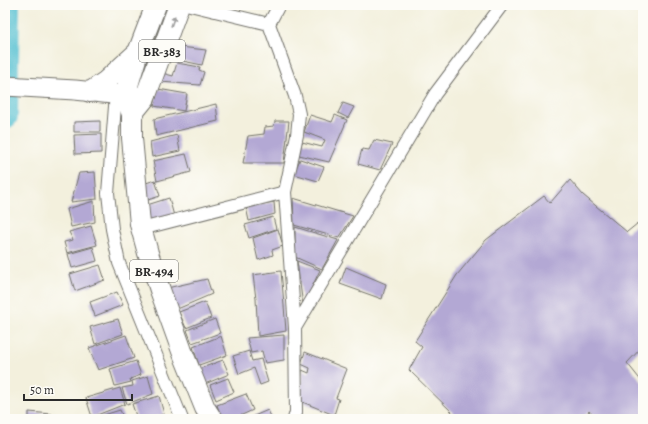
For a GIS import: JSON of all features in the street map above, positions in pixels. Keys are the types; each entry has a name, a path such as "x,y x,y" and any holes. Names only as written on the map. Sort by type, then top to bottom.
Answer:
{"highway":[{"name":"BR-383","path":"120,94 156,5"},
{"name":"BR-383","path":"145,98 179,5"},
{"path":"83,91 106,81 138,52"},
{"name":"BR-494","path":"120,94 132,114 132,138 140,224 148,253 182,351 205,408 212,419"},
{"path":"132,114 145,98"}],"main road":[{"path":"5,86 120,94 145,98"}],"street":[{"path":"190,5 269,24"},
{"path":"279,5 269,24 295,96 299,114 285,192 295,328 296,412 294,419"},
{"path":"295,328 435,94 502,5"},
{"path":"120,94 108,193 112,229 119,263 182,419"},
{"path":"140,224 142,224 145,228 285,192"}],"building":[{"path":"180,47 206,50 202,65 178,60"},
{"path":"177,63 200,67 199,70 204,72 200,85 160,82 162,73 173,76"},
{"path":"158,89 187,94 184,111 154,106"},
{"path":"343,103 354,107 348,118 338,113"},
{"path":"216,104 218,121 156,136 154,119"},
{"path":"310,115 332,122 335,115 347,120 329,162 299,155 302,142 322,147 325,140 304,132"},
{"path":"100,121 100,132 74,132 74,122"},
{"path":"275,121 289,121 284,163 243,163 248,136 264,134 265,127 274,126"},
{"path":"101,134 101,153 75,154 74,135"},
{"path":"177,135 180,151 152,157 150,142"},
{"path":"374,140 392,144 380,170 358,164 362,149 369,150"},
{"path":"186,154 191,172 157,181 153,161"},
{"path":"300,159 324,167 318,181 294,174"},
{"path":"95,172 97,199 71,202 79,173"},
{"path":"155,180 160,196 148,200 143,184"},
{"path":"570,180 583,195 627,232 643,219 643,346 627,363 643,383 643,419 598,419 589,411 582,419 450,419 453,413 409,370 422,347 415,341 457,275 486,240 544,196 550,203"},
{"path":"169,198 174,216 149,224 144,206"},
{"path":"293,198 353,216 339,238 294,225"},
{"path":"94,201 95,222 71,227 67,209"},
{"path":"274,202 275,214 249,221 246,207"},
{"path":"273,217 276,229 249,238 245,225"},
{"path":"91,226 97,245 67,253 64,242 73,240 69,232"},
{"path":"295,227 338,240 322,269 295,257"},
{"path":"278,229 283,246 272,250 273,255 258,260 253,238"},
{"path":"93,247 97,261 72,268 68,254"},
{"path":"297,261 320,270 303,306"},
{"path":"100,265 105,280 75,291 70,274"},
{"path":"346,267 386,284 382,299 340,284"},
{"path":"281,271 286,331 258,336 253,275"},
{"path":"207,279 212,294 175,310 167,288"},
{"path":"117,292 123,305 95,316 90,302"},
{"path":"205,302 211,318 186,328 179,312"},
{"path":"118,319 123,334 95,344 90,327"},
{"path":"215,319 220,333 192,343 187,330"},
{"path":"126,335 134,358 98,370 89,348"},
{"path":"284,335 284,360 265,363 262,351 251,353 247,338"},
{"path":"221,336 227,355 199,365 193,347"},
{"path":"249,351 252,361 261,359 268,382 260,385 254,368 239,374 233,356"},
{"path":"305,352 347,369 336,398 339,399 334,415 300,401 302,370 309,373 310,368 301,364"},
{"path":"223,360 229,374 205,384 199,369"},
{"path":"136,361 141,375 130,379 131,382 115,386 110,369"},
{"path":"148,376 153,394 127,404 122,388 133,386 132,381"},
{"path":"228,378 234,392 216,400 210,385"},
{"path":"120,388 125,404 92,417 86,398"},
{"path":"246,394 253,410 233,419 222,419 217,405"},
{"path":"159,396 164,414 148,419 137,419 132,404"},
{"path":"120,410 124,419 91,419"},
{"path":"268,410 272,419 247,419"},
{"path":"29,412 52,414 52,419 29,419"}],"waterway":[{"path":"5,116 7,5"}]}
